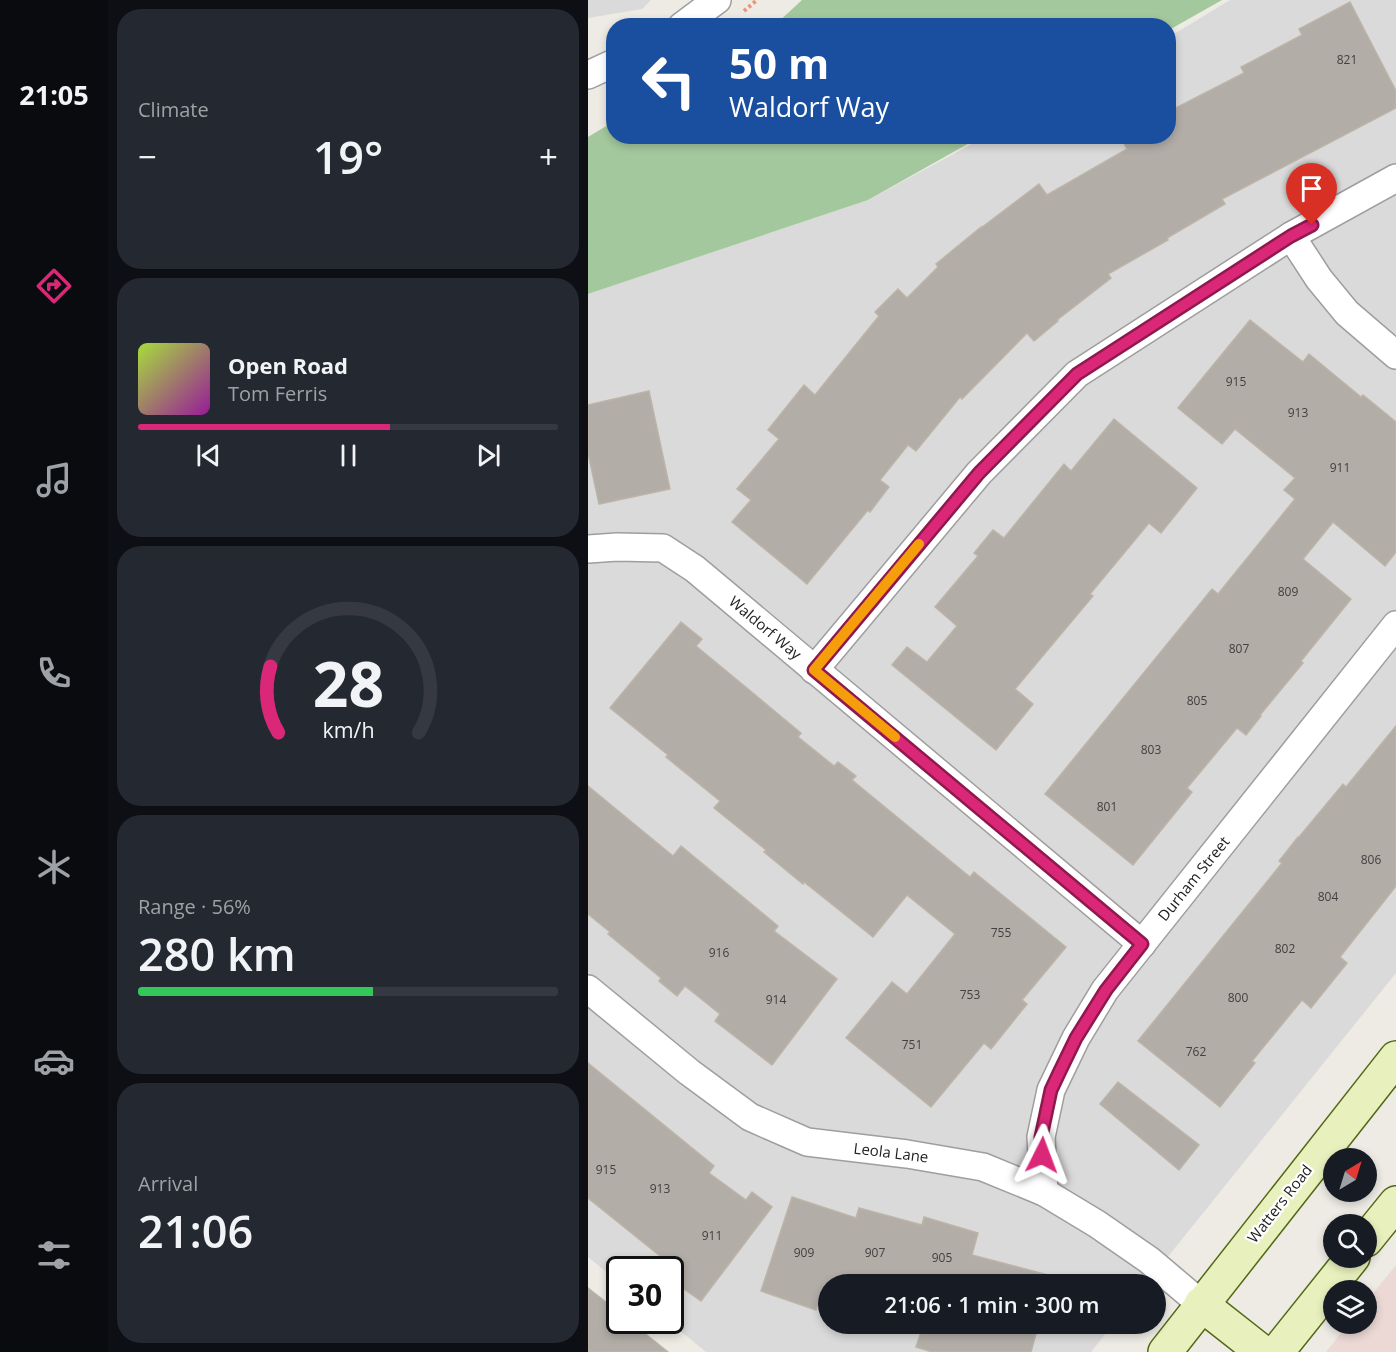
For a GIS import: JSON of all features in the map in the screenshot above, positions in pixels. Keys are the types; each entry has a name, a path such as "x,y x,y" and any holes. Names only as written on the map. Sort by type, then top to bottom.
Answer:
{"main road":[{"name":"Watters Road","path":"1165,1352 1396,1058"},
{"path":"1377,1226 1396,1203"},
{"path":"1277,1352 1344,1268"},
{"path":"1202,1304 1262,1352"}],"street":[{"path":"693,18 717,0"},
{"path":"588,75 606,67"},
{"path":"814,670 979,473 1077,374 1291,236 1396,178"},
{"path":"1291,236 1319,279 1347,313 1396,355"},
{"name":"Waldorf Way","path":"588,549 617,546 663,548 695,569 1142,944"},
{"name":"Durham Street","path":"1044,1192 1041,1137 1051,1090 1076,1038 1100,999 1396,626"},
{"name":"Leola Lane","path":"588,989 689,1072 750,1117 807,1142 907,1154 983,1167 1044,1192 1097,1224 1149,1260 1202,1304"}],"shaded area":[{"path":"588,0 651,0 642,9 588,18"},
{"path":"1230,0 1396,0 1396,973 1154,1274 818,1274 818,1334 1105,1334 1091,1352 706,1352 684,1334 684,1256 606,1256 606,1272 588,1257 588,294 868,200 972,144 1176,144 1176,33"},
{"path":"1396,1265 1396,1352 1326,1352 1340,1334 1377,1334 1377,1289"}],"green space":[{"path":"802,0 1222,0 1176,26 1176,18 783,18"},
{"path":"606,126 606,144 968,144 868,200 588,294 588,137"}],"building":[{"path":"1350,2 1396,91 1396,108 1222,199 1225,204 1108,274 1111,278 1034,341 1027,333 962,399 960,397 916,451 908,445 880,480 889,487 807,584 732,522 751,500 737,489 779,439 768,430 804,385 815,395 879,316 875,312 898,289 907,298 938,267 936,264 1039,184 1047,195 1127,149 1124,144 1176,144 1176,108 1244,73 1241,67 1302,35 1299,29"},
{"path":"1250,320 1303,362 1309,354 1361,397 1363,395 1396,422 1396,552 1385,566 1333,522 1303,559 1351,599 1246,735 1237,728 1187,788 1192,792 1133,865 1045,794 1212,589 1218,594 1295,499 1284,490 1295,478 1235,429 1222,444 1178,408"},
{"path":"649,391 670,489 599,504 588,453 588,405"},
{"path":"1114,419 1197,488 1161,533 1149,523 1090,594 1093,596 1015,689 1033,704 996,750 892,665 907,647 927,662 957,626 935,607 978,556 974,553 993,530 1004,538 1064,464 1071,471"},
{"path":"681,622 702,639 696,646 801,733 798,737 834,766 838,762 856,776 852,780 970,877 974,872 1066,947 1022,1000 1027,1004 991,1049 984,1043 931,1107 846,1038 892,982 907,994 955,934 907,895 873,937 764,852 766,850 714,808 720,801 610,708"},
{"path":"1396,726 1396,886 1340,957 1347,963 1311,1008 1302,1000 1252,1061 1255,1063 1220,1107 1138,1041 1282,863 1279,861 1298,837 1343,784 1346,787"},
{"path":"588,786 673,856 681,846 778,926 774,931 837,979 772,1065 715,1021 720,1014 685,986 677,996 659,981 661,978 608,934 610,932 588,914"},
{"path":"588,1063 714,1166 709,1173 746,1200 752,1192 772,1207 701,1301 684,1289 684,1256 660,1256 588,1198"},
{"path":"1118,1082 1199,1145 1179,1170 1100,1104"},
{"path":"792,1197 856,1218 859,1208 922,1225 924,1217 978,1233 972,1255 1044,1274 818,1274 816,1310 761,1291"},
{"path":"588,1288 606,1302 606,1334 646,1334 668,1352 588,1352"},
{"path":"920,1334 1036,1334 1031,1352 932,1352 916,1347"}],"slow traffic":[{"path":"895,737 814,670 919,544"}],"route":[{"path":"1042,1155 1041,1137 1051,1090 1059,1073 1076,1038 1106,990 1142,944 814,670 979,473 1077,374 1291,236 1312,225"}]}
